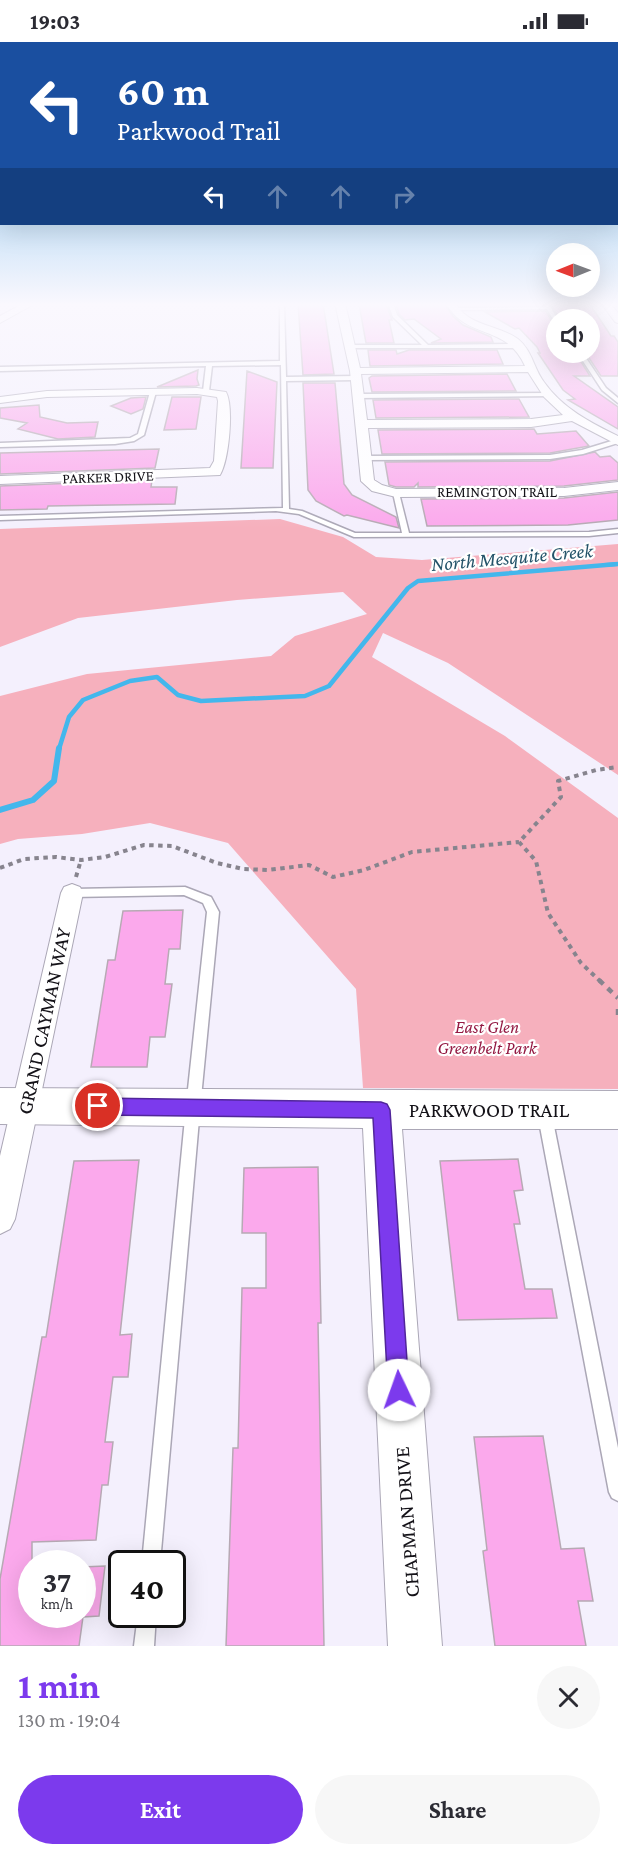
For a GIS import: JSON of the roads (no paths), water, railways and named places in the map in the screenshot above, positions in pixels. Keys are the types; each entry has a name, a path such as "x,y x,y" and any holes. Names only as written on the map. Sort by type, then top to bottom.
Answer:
{"street":[{"path":"355,378 365,458"},
{"path":"537,378 549,395 573,417 618,441"},
{"path":"0,400 46,394 206,391"},
{"name":"PARKER DRIVE","path":"0,480 215,472 220,461 224,401 222,394 206,391"},
{"path":"75,406 79,393"},
{"path":"361,424 531,423 573,417"},
{"name":"REMINGTON TRAIL","path":"365,458 368,481 377,488 396,493 564,492 618,486"},
{"name":"GRAND CAYMAN WAY","path":"0,1219 13,1105 72,893"},
{"name":"PARKWOOD TRAIL","path":"13,1105 381,1110 618,1110"},
{"name":"CHAPMAN DRIVE","path":"381,1110 415,1646"}],"lane":[{"path":"206,391 208,378"},
{"path":"286,510 283,379 300,378"},
{"path":"596,378 604,389 618,401"},
{"path":"0,445 116,442 137,438 141,435 153,392"},
{"path":"357,396 549,395"},
{"path":"365,458 550,457 582,452 618,441"},
{"path":"396,493 406,535"},
{"path":"0,518 286,510 300,512 354,535 589,534 618,531"},
{"path":"72,893 185,891 207,900 213,912 153,1550"},
{"path":"543,1110 618,1492"},
{"path":"144,1646 146,1628"}],"waterway":[{"name":"North Mesquite Creek","path":"59,749 69,717 83,700 130,681 157,677 178,695 201,701 305,696 329,686 408,588 418,581 618,564 604,565"},
{"name":"North Mesquite Creek","path":"0,810 33,800 54,781 59,748"}],"park label":[{"name":"East Glen Greenbelt Park","path":"487,1037"}]}
